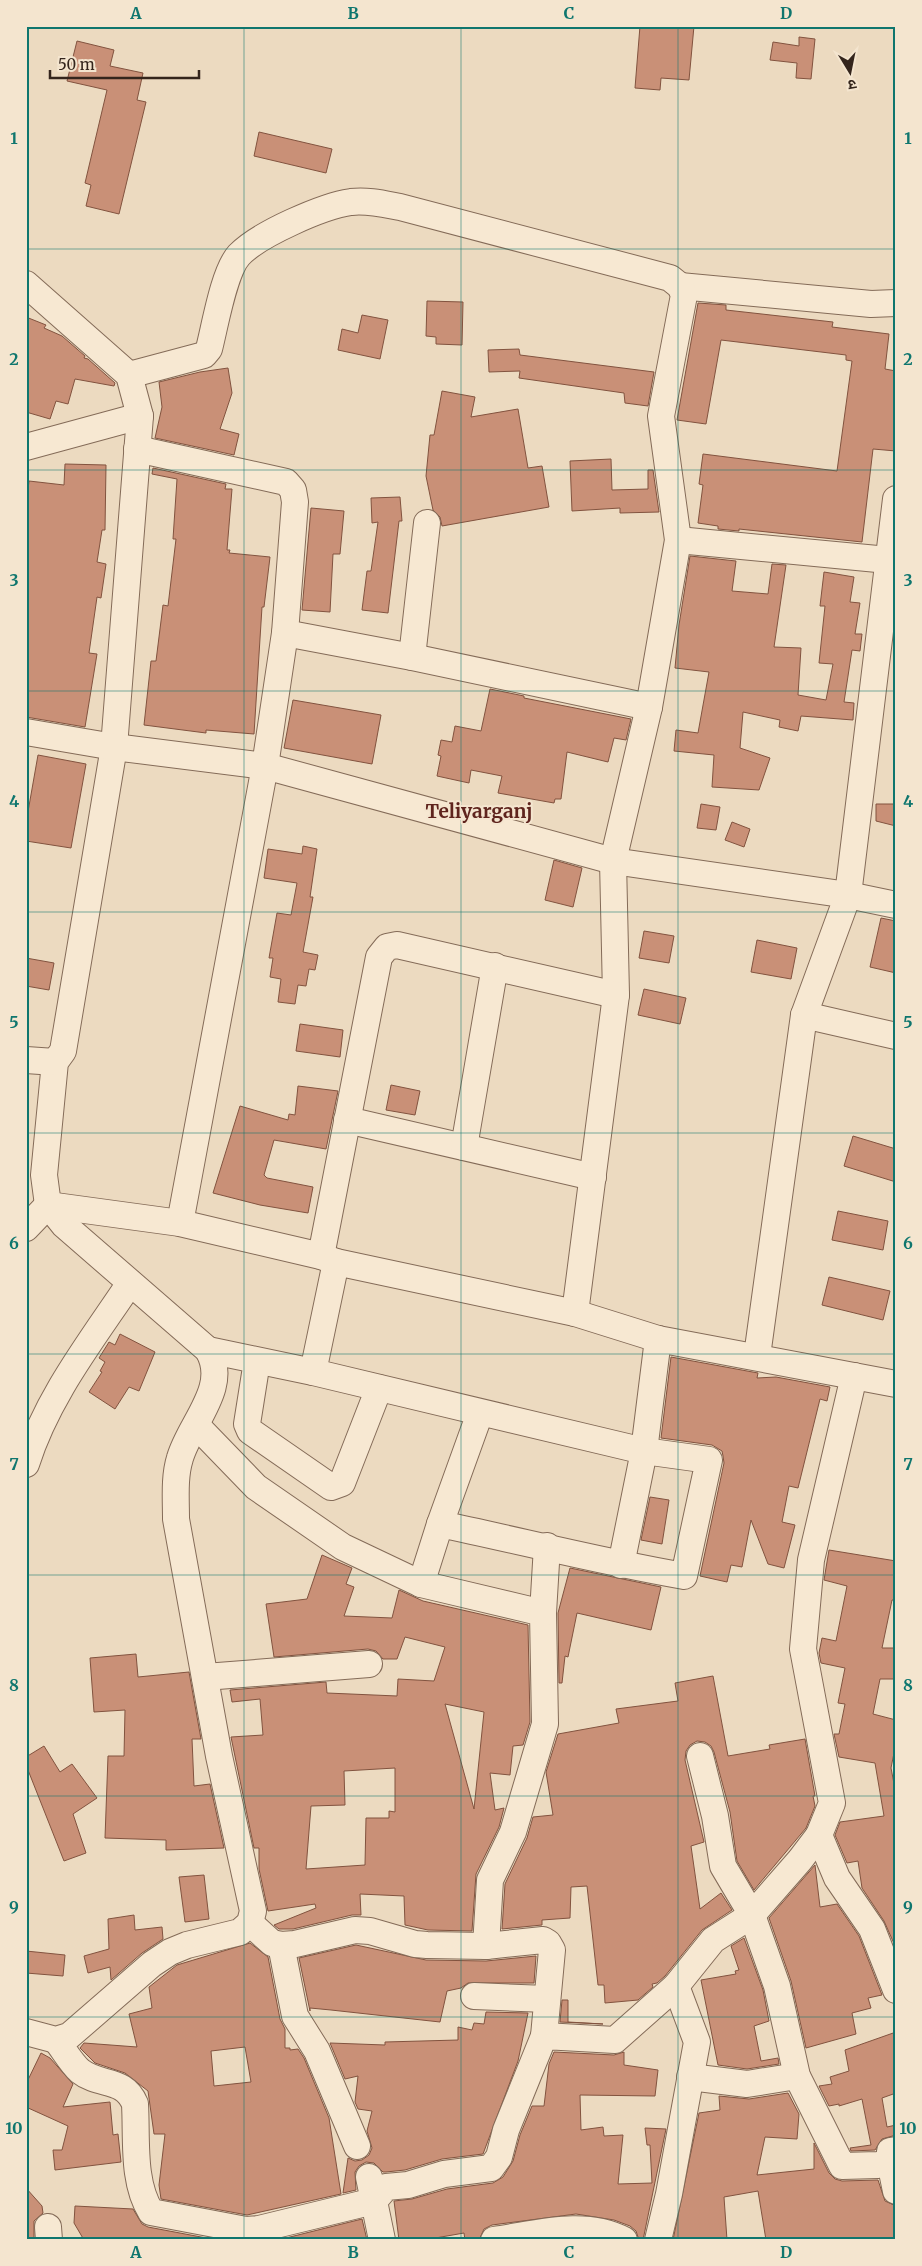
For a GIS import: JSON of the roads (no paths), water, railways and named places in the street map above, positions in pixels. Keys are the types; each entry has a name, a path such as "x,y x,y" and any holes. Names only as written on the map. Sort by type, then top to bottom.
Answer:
{"street":[{"path":"129,375 204,355 209,349 231,268 238,255 275,231 331,206 352,202 375,202 400,207 670,278 680,286 684,295 661,416 678,540 649,707 613,860 616,995 575,1313"},
{"path":"26,284 129,375 140,416 114,747 63,1051 55,1062 44,1175 48,1205 64,1225 208,1350 215,1361 216,1380 180,1457 176,1482 176,1519 205,1677 253,1911 250,1923 240,1932 187,1945 170,1952 152,1964 70,2036 56,2040 26,2032"},
{"path":"680,286 871,304 896,303"},
{"path":"26,447 140,416"},
{"path":"137,449 286,482 293,490 295,502 284,633 265,766 180,1224"},
{"path":"757,1356 804,1015 848,895 896,499"},
{"path":"412,657 427,523"},
{"path":"678,540 888,560"},
{"path":"284,633 412,657 649,707"},
{"path":"26,732 114,747 265,766 613,860 848,895 896,905"},
{"path":"313,1372 347,1120 379,957 387,947 397,945 616,995"},
{"path":"464,1147 495,966"},
{"path":"804,1015 896,1036"},
{"path":"26,1060 55,1062"},
{"path":"347,1120 593,1178"},
{"path":"48,1205 180,1224 575,1313 658,1339 757,1356 896,1384"},
{"path":"26,1228 48,1205"},
{"path":"26,1464 32,1444 54,1399 130,1282"},
{"path":"621,1565 644,1451 658,1339"},
{"path":"208,1350 313,1372 644,1451 709,1460 684,1576 621,1565 547,1546 440,1524"},
{"path":"257,1360 247,1424 250,1431 332,1487 342,1483 379,1388"},
{"path":"544,2036 615,2040 676,1986 713,1940 752,1915 819,1835 832,1803 803,1649 811,1560 854,1376"},
{"path":"421,1584 440,1524 480,1413"},
{"path":"196,1425 256,1487 343,1548 421,1584 542,1613"},
{"path":"486,1946 490,1880 513,1832 545,1724 542,1613 547,1546"},
{"path":"205,1677 369,1664"},
{"path":"700,1756 715,1816 723,1866 752,1915 777,1986 797,2076 842,2166 878,2165 893,2156 896,2191"},
{"path":"819,1835 837,1878 872,1929 896,1990"},
{"path":"56,2040 82,2072 124,2088 131,2094 135,2104 140,2186 144,2200 152,2212 246,2230 259,2229 372,2189 408,2185 444,2174 488,2169 495,2164 499,2157 506,2130 544,2036 552,1950 548,1944 543,1940 486,1946 415,1944 370,1931 355,1930 295,1944 281,1945 272,1943 250,1923"},
{"path":"281,1945 295,2016 317,2051 357,2146"},
{"path":"658,2240 669,2194 697,2042 676,1986"},
{"path":"474,1996 548,1999"},
{"path":"690,2077 746,2084 797,2076"},
{"path":"372,2189 382,2240"},
{"path":"494,2240 569,2229 591,2229 608,2233 624,2240"}],"district":[{"name":"Teliyarganj","path":"479,811"}]}
